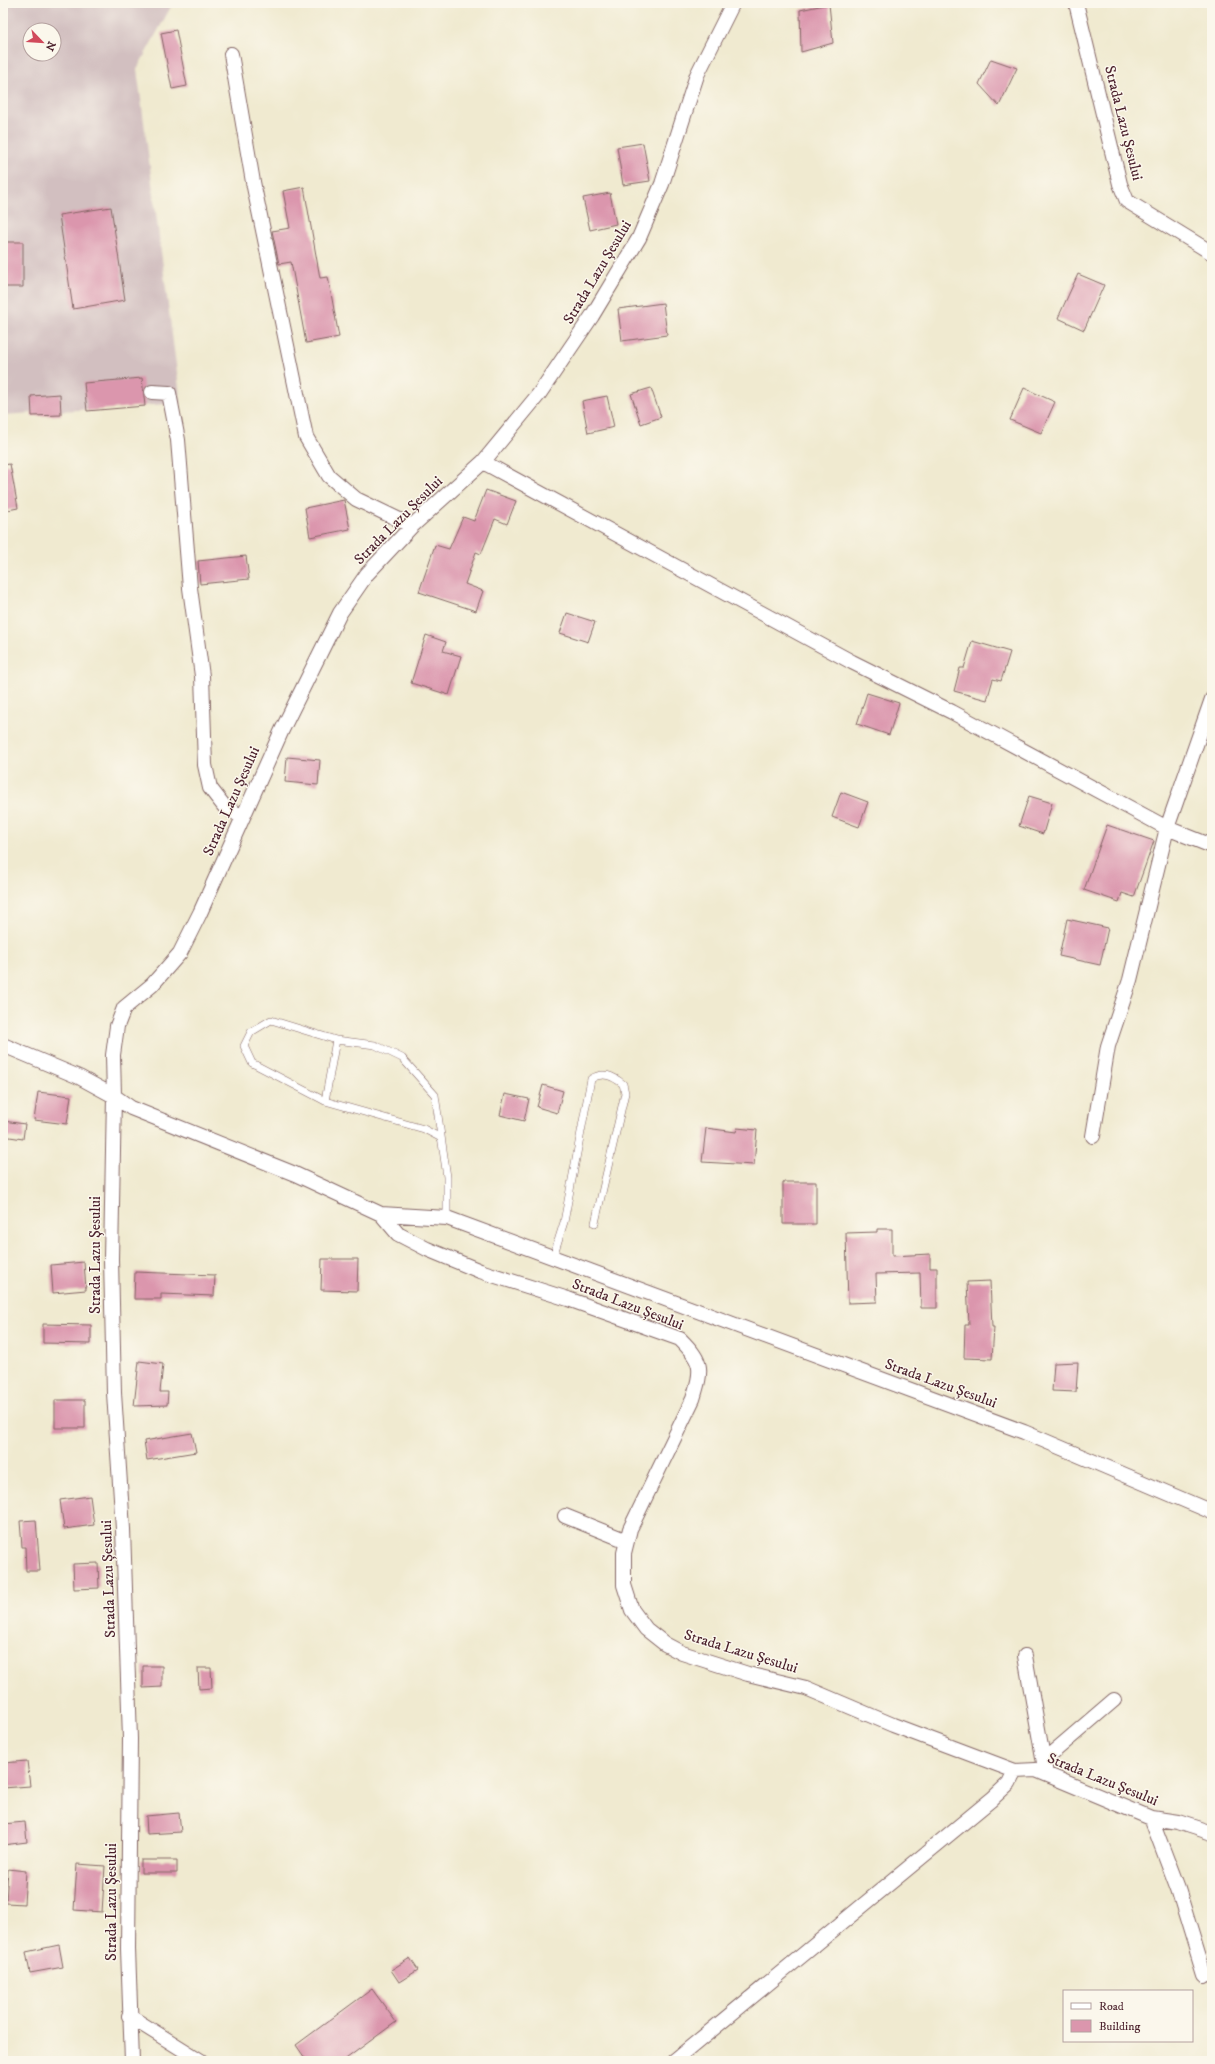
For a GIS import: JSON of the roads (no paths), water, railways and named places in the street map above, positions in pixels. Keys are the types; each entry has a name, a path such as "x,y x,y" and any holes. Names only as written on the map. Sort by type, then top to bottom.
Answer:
{"street":[{"name":"Strada Lazu Șesului","path":"132,2061 129,2016 128,1949 130,1739 123,1529 114,1393 111,1259 114,1096 113,1056 117,1026 124,1008 152,986 180,953 200,913 282,730 340,613 367,574 412,526 483,462 539,394 592,316 639,238 662,184 697,75 733,3"},
{"name":"Strada Lazu Șesului","path":"1076,3 1120,184 1127,201 1212,254"},
{"path":"231,54 253,182 306,437 329,476 356,499 412,526"},
{"path":"152,392 169,393 178,440 190,588 202,676 205,765 210,788 224,806 242,817"},
{"path":"483,462 852,662 952,712 1167,828 1212,846"},
{"path":"1093,1136 1108,1046 1132,972 1167,828 1212,699"},
{"name":"Strada Lazu Șesului","path":"3,1045 79,1077 114,1096 131,1108 273,1165 381,1214 447,1218 1024,1432 1212,1512"},
{"name":"Strada Lazu Șesului","path":"381,1214 398,1234 427,1250 480,1271 568,1299 680,1339 692,1351 700,1366 699,1380 693,1399 630,1529 624,1553 624,1585 632,1610 646,1629 665,1644 682,1653 741,1672 806,1688 893,1725 1015,1772 1036,1770 1045,1767 1151,1818 1178,1822 1212,1833"},
{"path":"565,1516 627,1541"},
{"path":"1025,1656 1045,1767"},
{"path":"1045,1767 1114,1700"},
{"path":"674,2061 986,1804 1009,1783 1015,1772"},
{"path":"1151,1818 1178,1889 1204,1974"},
{"path":"129,2016 201,2061"}],"lane":[{"path":"441,1138 424,1129 325,1101 252,1063 244,1046 250,1032 271,1020 336,1040 375,1044 402,1058 435,1095 447,1177 447,1218"},
{"path":"325,1101 336,1040"},
{"path":"553,1257 564,1222 591,1079 597,1076 605,1075 615,1078 624,1084 625,1093 595,1224"}]}
